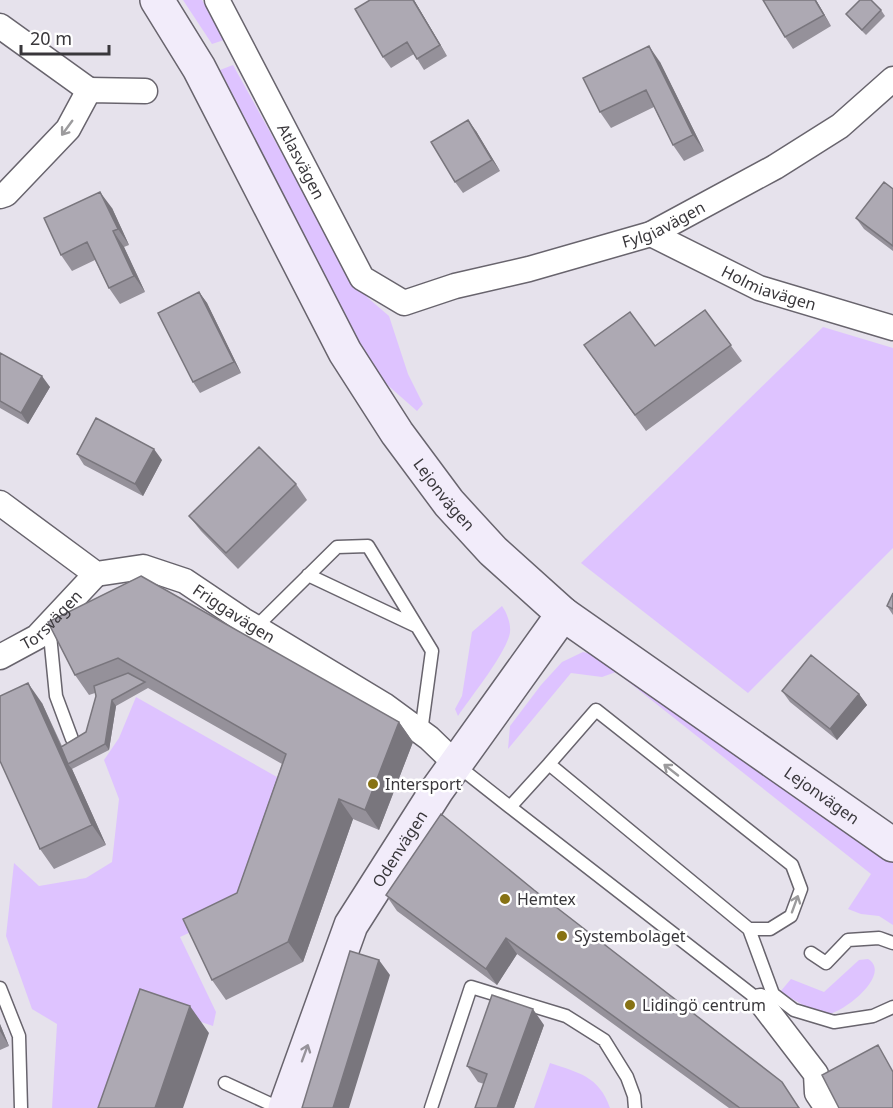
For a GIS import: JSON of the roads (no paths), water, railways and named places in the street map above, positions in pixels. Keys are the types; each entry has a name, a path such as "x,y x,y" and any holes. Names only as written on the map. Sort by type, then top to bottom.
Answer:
{"street":[{"name":"Lejonvägen","path":"156,0 199,68 345,352 397,433 449,503 485,543 563,614 893,845"},
{"name":"Atlasvägen","path":"217,0 362,278 404,303"},
{"path":"0,26 89,90 145,91"},
{"name":"Fylgiavägen","path":"404,303 455,286 651,234 775,167 840,126 893,79"},
{"path":"0,196 6,194 68,129 89,90"},
{"name":"Holmiavägen","path":"651,234 759,288 893,328"},
{"path":"0,503 96,574"},
{"name":"Friggavägen","path":"96,574 143,567 185,581 384,705 421,732 457,765"},
{"name":"Torsvägen","path":"0,657 37,637 96,574"},
{"name":"Odenvägen","path":"285,1108 351,925 437,790 563,614"},
{"path":"760,1001 816,1074 817,1093 827,1108"}],"lane":[{"path":"256,627 337,547 368,546 432,651 421,732"},
{"path":"308,575 416,626"},
{"path":"49,624 56,696 72,739"},
{"path":"510,807 596,710 792,865 801,889 791,916 771,929 749,929"},
{"path":"549,764 749,929 773,994 794,1010 834,1022 873,1016 893,1007"},
{"path":"457,765 760,1001"},
{"path":"812,953 826,963 848,940 879,938 893,943"},
{"path":"431,1108 471,987 566,1016 604,1040 627,1077 634,1096 635,1108"},
{"path":"0,988 19,1036 21,1108"},
{"path":"225,1083 279,1108"}],"place":[{"name":"Intersport","path":"373,784"},
{"name":"Hemtex","path":"505,899"},
{"name":"Systembolaget","path":"562,936"},
{"name":"Lidingö centrum","path":"630,1005"}]}
